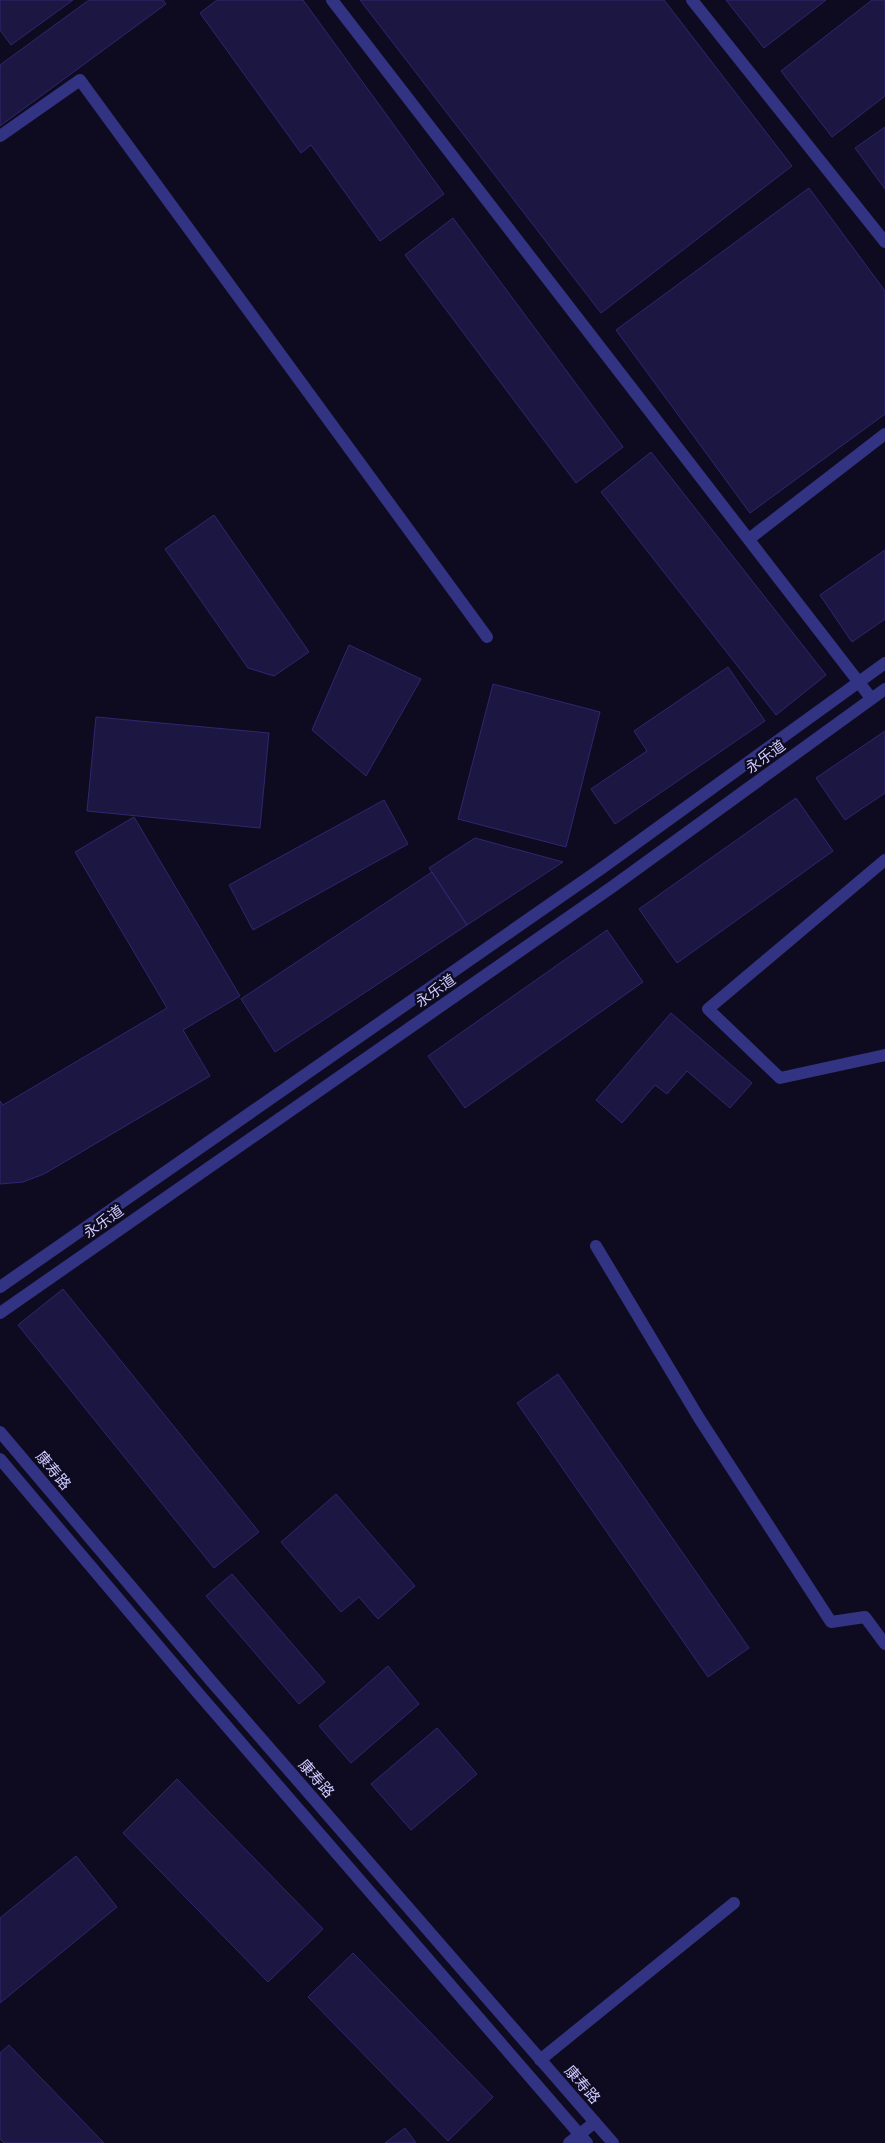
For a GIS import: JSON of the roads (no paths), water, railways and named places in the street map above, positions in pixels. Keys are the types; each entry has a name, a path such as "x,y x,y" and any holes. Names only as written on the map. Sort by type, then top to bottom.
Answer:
{"street":[{"path":"332,0 872,698"},
{"path":"692,0 885,242"},
{"path":"0,136 80,80 487,637"},
{"path":"749,539 885,434"},
{"name":"永乐道","path":"0,1287 602,868 885,664"},
{"name":"永乐道","path":"0,1313 604,893 885,689"},
{"path":"885,860 708,1009 780,1078 885,1055"},
{"path":"596,1246 699,1418 831,1622 865,1617 885,1644"},
{"name":"康寿路","path":"0,1432 212,1682 613,2143"},
{"path":"0,1460 198,1693 583,2138"},
{"path":"540,2060 734,1903"},
{"path":"569,2143 583,2138 594,2122"}]}
